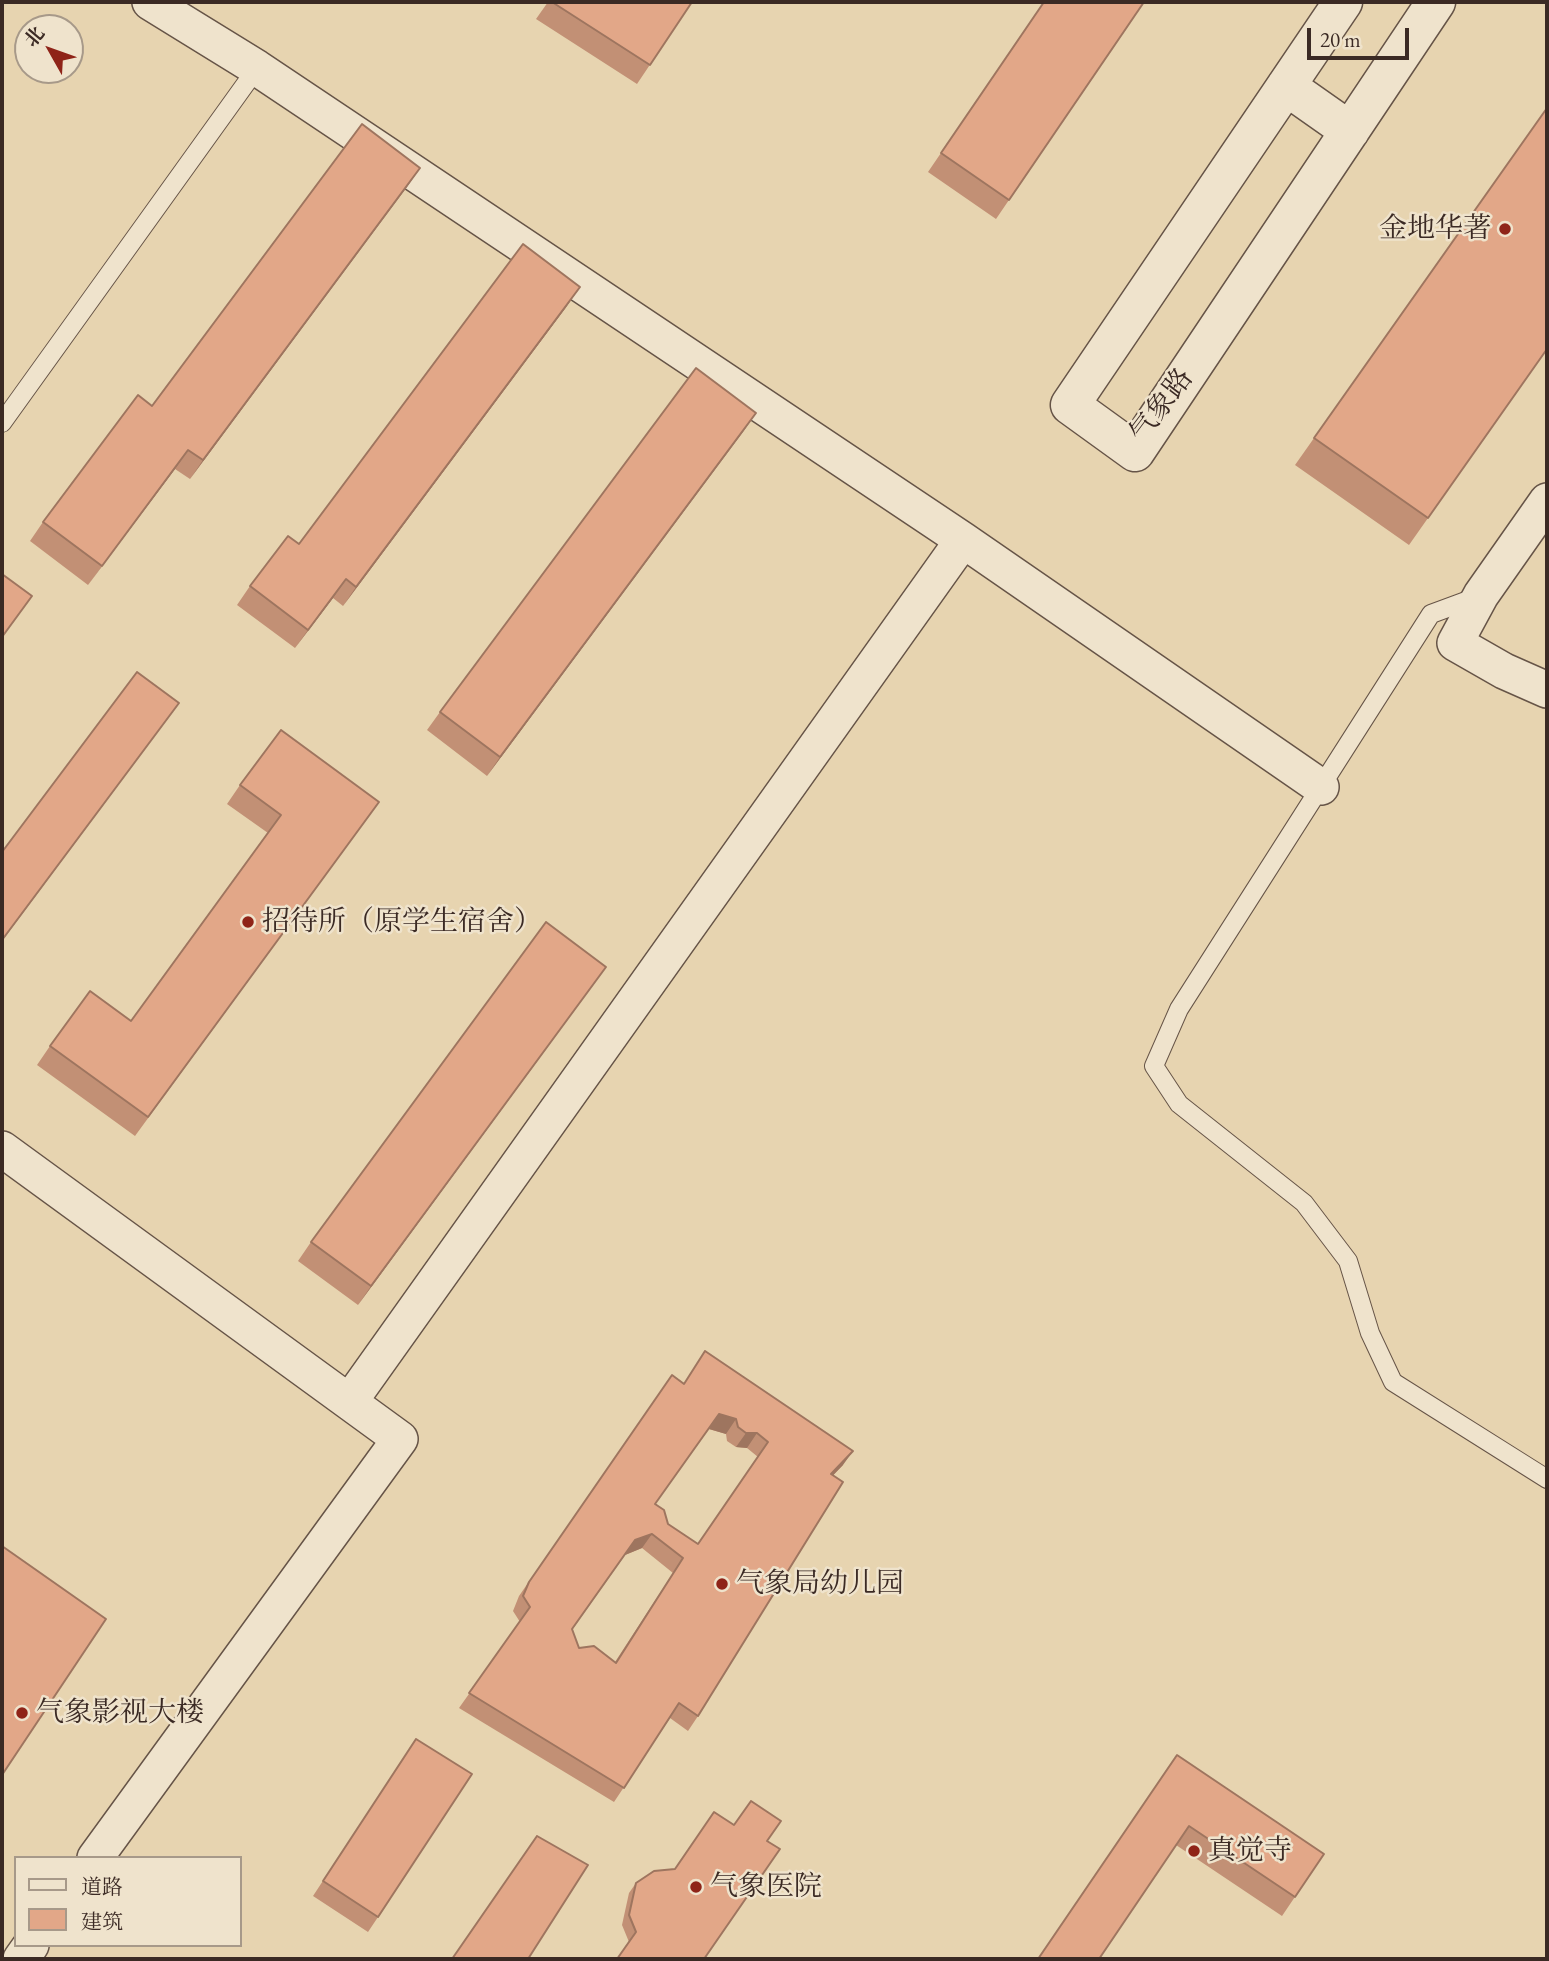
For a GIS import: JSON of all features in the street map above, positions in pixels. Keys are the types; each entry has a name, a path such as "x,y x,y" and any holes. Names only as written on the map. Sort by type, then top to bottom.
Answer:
{"street":[{"path":"150,2 257,68 964,541 1321,787"},
{"name":"气象路","path":"1343,2 1070,405 1135,452 1436,2"},
{"path":"1286,86 1350,131"},
{"path":"1547,501 1481,596 1455,643 1504,671 1547,691"},
{"path":"350,1401 964,541"},
{"path":"2,1149 400,1439 96,1856"}],"lane":[{"path":"2,423 257,68"},
{"path":"1481,596 1430,614 1179,1009 1153,1066 1179,1104 1304,1203 1348,1261 1370,1333 1394,1382 1547,1479"}],"building":[{"path":"552,2 692,2 650,65"},
{"path":"1044,2 1144,2 1009,200 941,153"},
{"name":"金地华著","path":"1547,108 1547,349 1428,518 1314,438"},
{"path":"362,124 420,168 203,460 188,450 102,566 43,522 138,395 152,406"},
{"path":"523,244 580,287 356,587 346,579 308,630 250,586 288,536 299,544"},
{"path":"696,368 756,413 500,757 440,712"},
{"path":"2,574 32,596 2,637"},
{"path":"137,672 179,703 2,940 2,852"},
{"name":"招待所（原学生宿舍）","path":"281,730 379,802 148,1117 50,1046 90,991 131,1021 281,815 240,785"},
{"path":"546,922 606,967 371,1286 311,1242"},
{"name":"气象局幼儿园","path":"705,1351 853,1451 831,1474 843,1482 698,1716 679,1703 624,1788 469,1693 530,1607 523,1596 529,1582 672,1375 684,1384","holes":["719,1414 736,1419 738,1427 746,1433 757,1433 768,1442 698,1544 668,1524 664,1510 655,1504","652,1534 683,1558 616,1663 594,1646 579,1648 572,1629 635,1540"]},
{"path":"2,1546 106,1619 2,1775"},
{"path":"416,1739 472,1774 378,1917 323,1881"},
{"path":"1177,1755 1324,1854 1295,1897 1189,1826 1099,1959 1038,1959"},
{"name":"气象医院","path":"751,1801 781,1821 767,1841 780,1849 704,1959 617,1959 636,1932 629,1915 636,1883 654,1871 675,1869 714,1812 734,1825"},
{"path":"537,1836 588,1865 528,1959 452,1959"}],"place":[{"name":"金地华著","path":"1505,229"},
{"name":"招待所（原学生宿舍）","path":"248,922"},
{"name":"气象局幼儿园","path":"722,1584"},
{"name":"气象影视大楼","path":"22,1713"},
{"name":"真觉寺","path":"1194,1851"},
{"name":"气象医院","path":"696,1887"}]}
